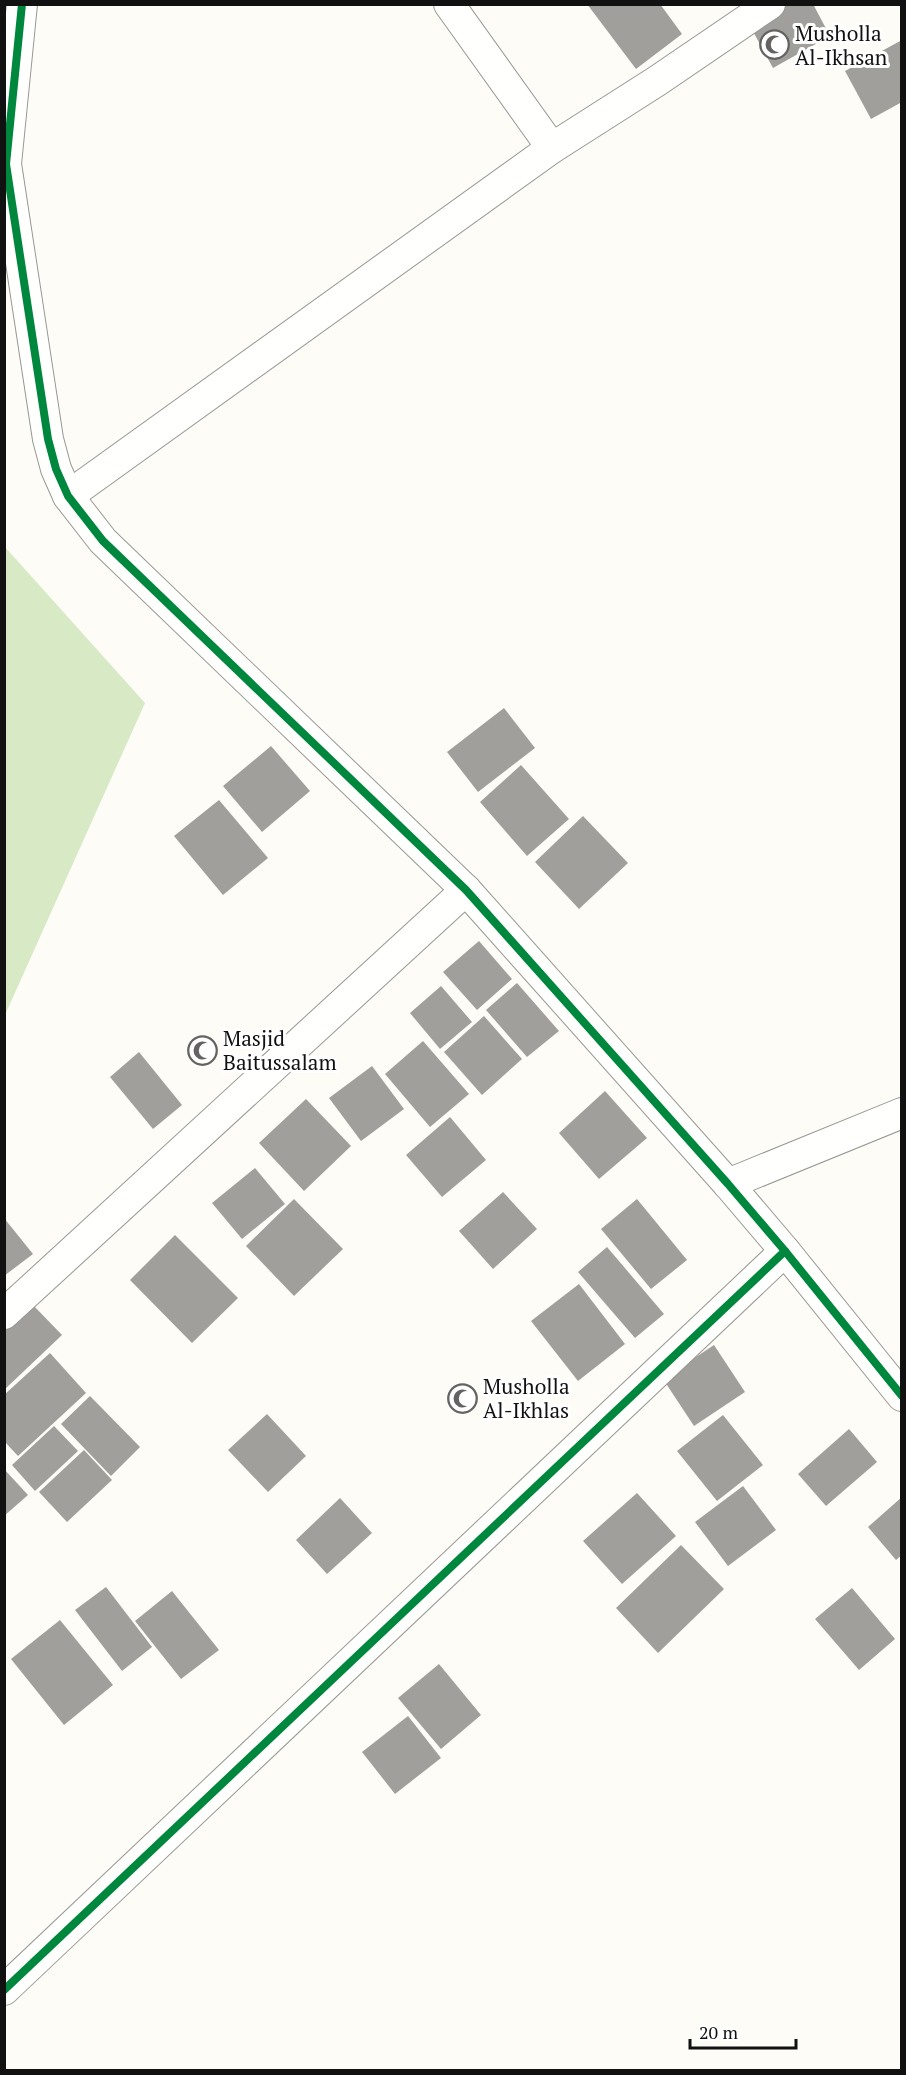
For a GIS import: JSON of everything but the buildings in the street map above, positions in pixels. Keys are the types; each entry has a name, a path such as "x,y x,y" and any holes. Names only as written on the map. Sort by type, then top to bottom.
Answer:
{"street":[{"path":"22,4 5,164 48,439 56,469 68,496 103,541 466,890 728,1184 902,1396"},
{"path":"449,4 552,148"},
{"path":"68,496 552,148 657,81 770,4"},
{"path":"4,1314 466,890"},
{"path":"728,1184 902,1113"},
{"path":"4,1990 785,1251"}],"green space":[{"path":"5,547 145,703 5,1015"}],"cycle path":[{"path":"22,4 6,164 48,439 56,469 68,496 103,541 466,890 728,1184 902,1396"},
{"path":"4,1990 785,1251"}],"place":[{"name":"Musholla Al-Ikhsan","path":"774,45"},
{"name":"Masjid Baitussalam","path":"202,1050"},
{"name":"Musholla Al-Ikhlas","path":"462,1398"}]}
